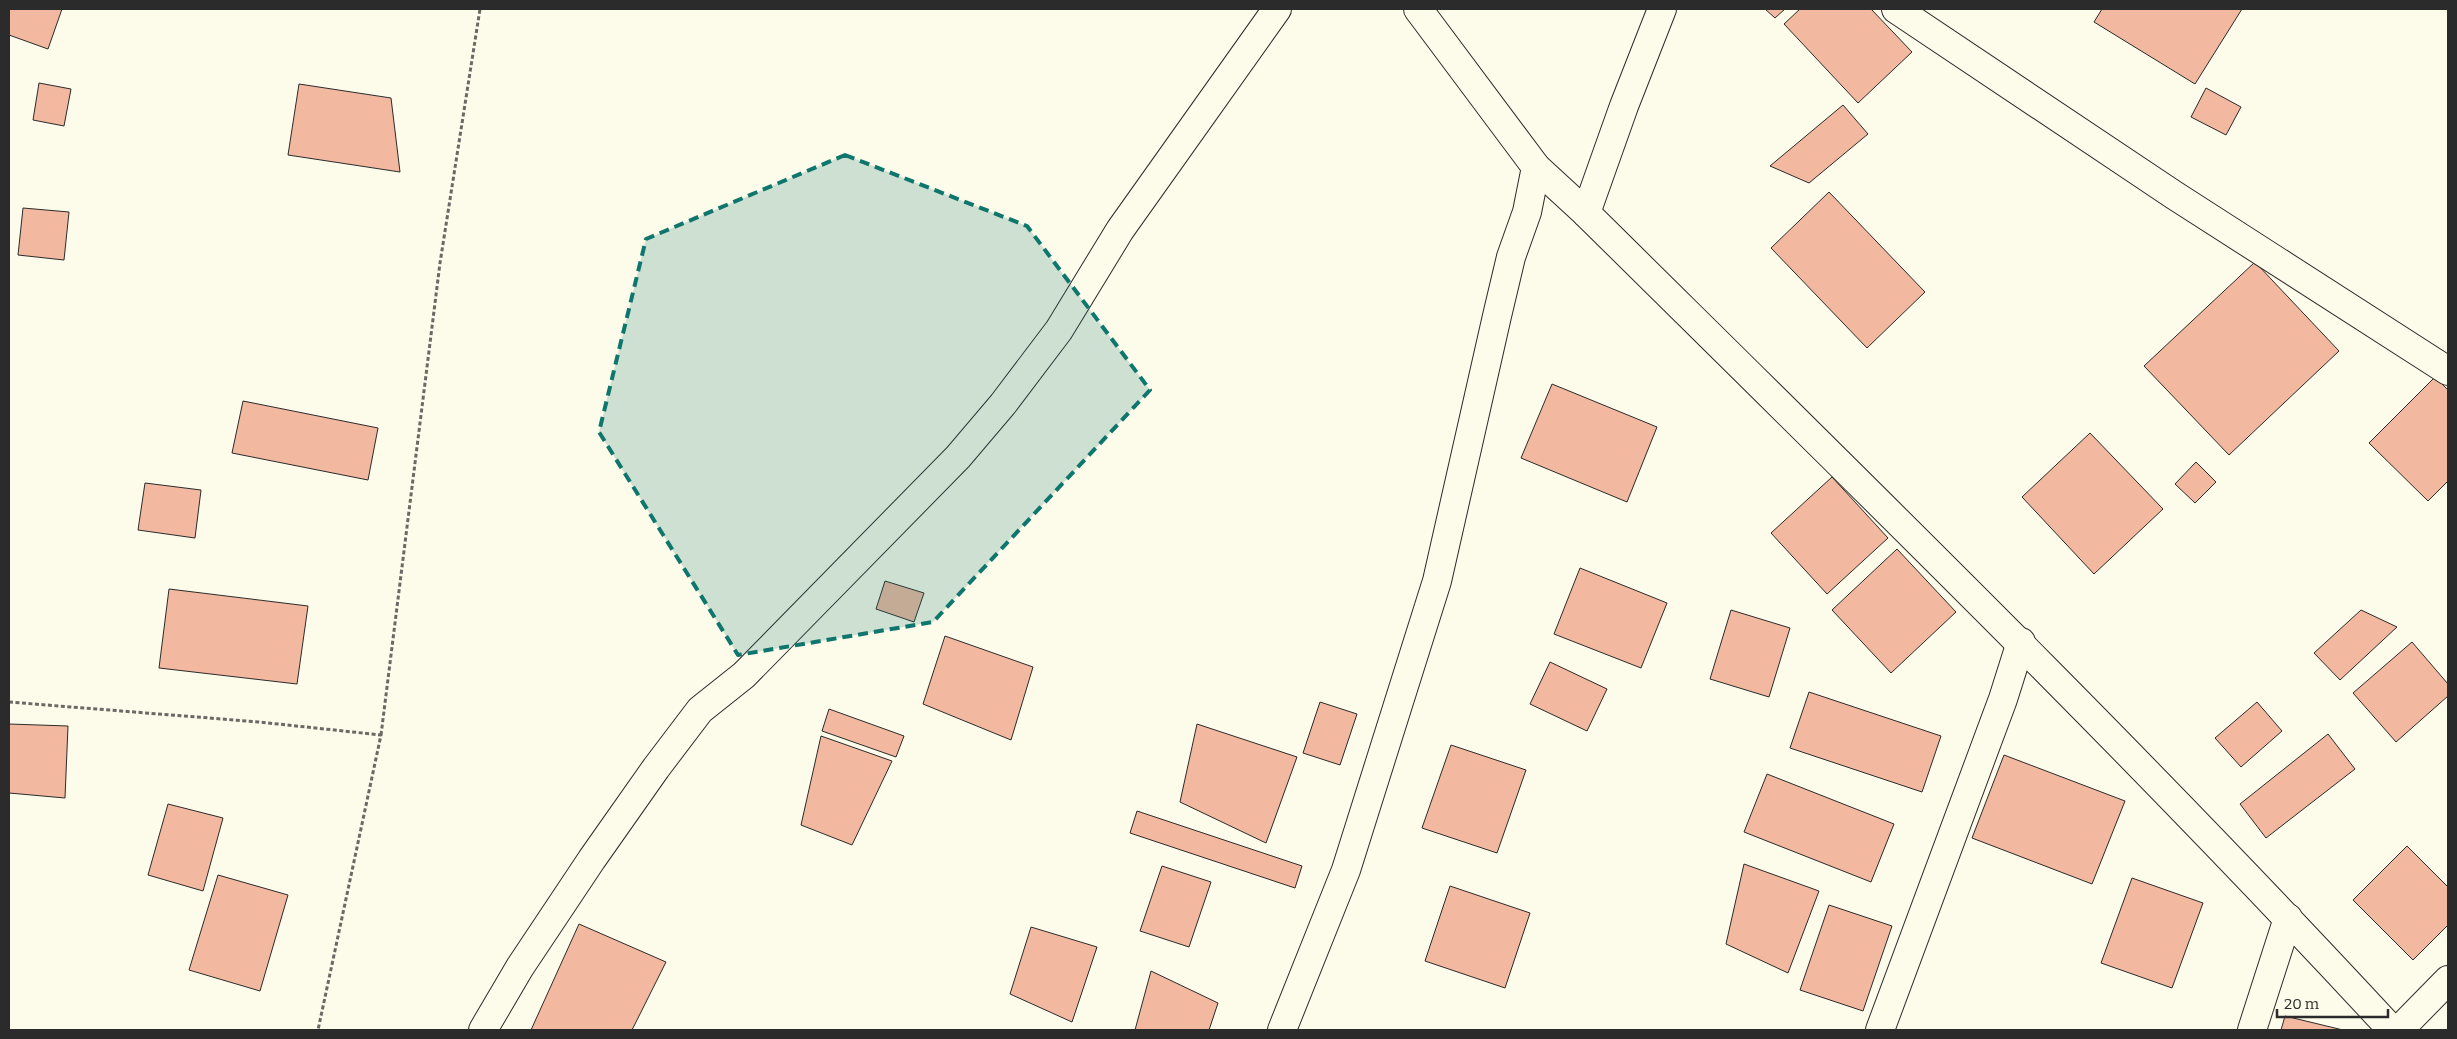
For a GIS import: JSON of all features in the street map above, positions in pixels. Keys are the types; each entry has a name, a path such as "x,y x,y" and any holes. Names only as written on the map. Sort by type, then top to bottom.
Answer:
{"street":[{"path":"483,1030 520,967 592,859 656,768 700,710 744,675 958,457 1003,404 1059,330 1120,230 1277,9"},
{"path":"1418,9 1536,167 1586,213 2021,642 2288,918 2392,1030"},
{"path":"1586,213 1624,106 1662,9"},
{"path":"1896,9 2166,189 2448,371"},
{"path":"1282,1030 1346,870 1437,581 1503,290 1511,257 1527,212 1536,167"},
{"path":"1880,1030 2003,699 2021,642"},
{"path":"2252,1030 2288,918"},
{"path":"2399,1030 2448,980"}],"path":[{"path":"318,1030 381,736 440,264 480,9"},
{"path":"9,702 260,722 381,736"}],"highlighted area":[{"path":"845,155 1027,226 1150,390 933,622 738,655 599,432 646,239"}],"building":[{"path":"9,9 62,9 48,49 9,35"},
{"path":"1765,9 1785,9 1775,18"},
{"path":"1800,9 1871,9 1912,52 1858,103 1784,24"},
{"path":"2102,9 2242,9 2195,84 2094,22"},
{"path":"39,83 71,89 64,126 33,120"},
{"path":"299,84 391,98 400,172 288,155"},
{"path":"2206,88 2241,107 2226,135 2191,117"},
{"path":"1843,105 1868,134 1809,183 1770,166"},
{"path":"1829,192 1925,292 1867,348 1771,248"},
{"path":"23,208 69,212 64,260 18,255"},
{"path":"2255,262 2339,351 2229,455 2144,366"},
{"path":"2435,377 2448,390 2448,481 2428,501 2369,443"},
{"path":"1552,384 1657,427 1627,502 1521,458"},
{"path":"243,401 378,428 368,480 232,453"},
{"path":"2090,433 2163,509 2094,574 2022,497"},
{"path":"2196,462 2216,482 2195,503 2175,484"},
{"path":"1832,477 1888,538 1827,594 1771,533"},
{"path":"145,483 201,490 195,538 138,530"},
{"path":"1897,549 1956,612 1891,673 1832,610"},
{"path":"1580,568 1667,603 1641,668 1554,634"},
{"path":"885,581 924,593 914,622 876,609"},
{"path":"169,589 308,606 297,684 159,668"},
{"path":"1731,610 1790,628 1769,697 1710,679"},
{"path":"2361,610 2397,627 2340,680 2314,653"},
{"path":"945,636 1033,667 1011,740 923,704"},
{"path":"2412,642 2448,684 2448,696 2396,742 2353,693"},
{"path":"1550,662 1607,689 1587,731 1530,704"},
{"path":"1809,692 1941,736 1922,792 1790,748"},
{"path":"1320,702 1357,714 1340,765 1303,753"},
{"path":"2257,702 2282,731 2241,767 2215,738"},
{"path":"829,709 904,736 896,757 822,731"},
{"path":"9,724 68,726 65,798 9,793"},
{"path":"1197,724 1297,757 1266,843 1180,802"},
{"path":"2328,734 2355,769 2266,838 2240,804"},
{"path":"821,736 892,761 852,845 801,825"},
{"path":"1451,745 1526,770 1497,853 1422,828"},
{"path":"2004,755 2125,801 2092,884 1972,838"},
{"path":"1767,774 1894,824 1871,882 1744,832"},
{"path":"168,804 223,818 203,891 148,875"},
{"path":"1137,811 1302,866 1295,888 1130,833"},
{"path":"2407,846 2448,887 2448,925 2413,960 2353,900"},
{"path":"1744,864 1819,891 1788,973 1726,944"},
{"path":"1162,866 1211,882 1189,947 1140,931"},
{"path":"218,875 288,895 260,991 189,970"},
{"path":"2132,878 2203,903 2172,988 2101,963"},
{"path":"1450,886 1530,913 1505,988 1425,961"},
{"path":"1829,905 1892,926 1863,1011 1800,990"},
{"path":"579,924 666,962 632,1030 531,1030"},
{"path":"1031,927 1097,947 1072,1022 1010,994"},
{"path":"1151,971 1218,1003 1209,1030 1135,1030"},
{"path":"2285,1016 2343,1030 2281,1030"}]}
